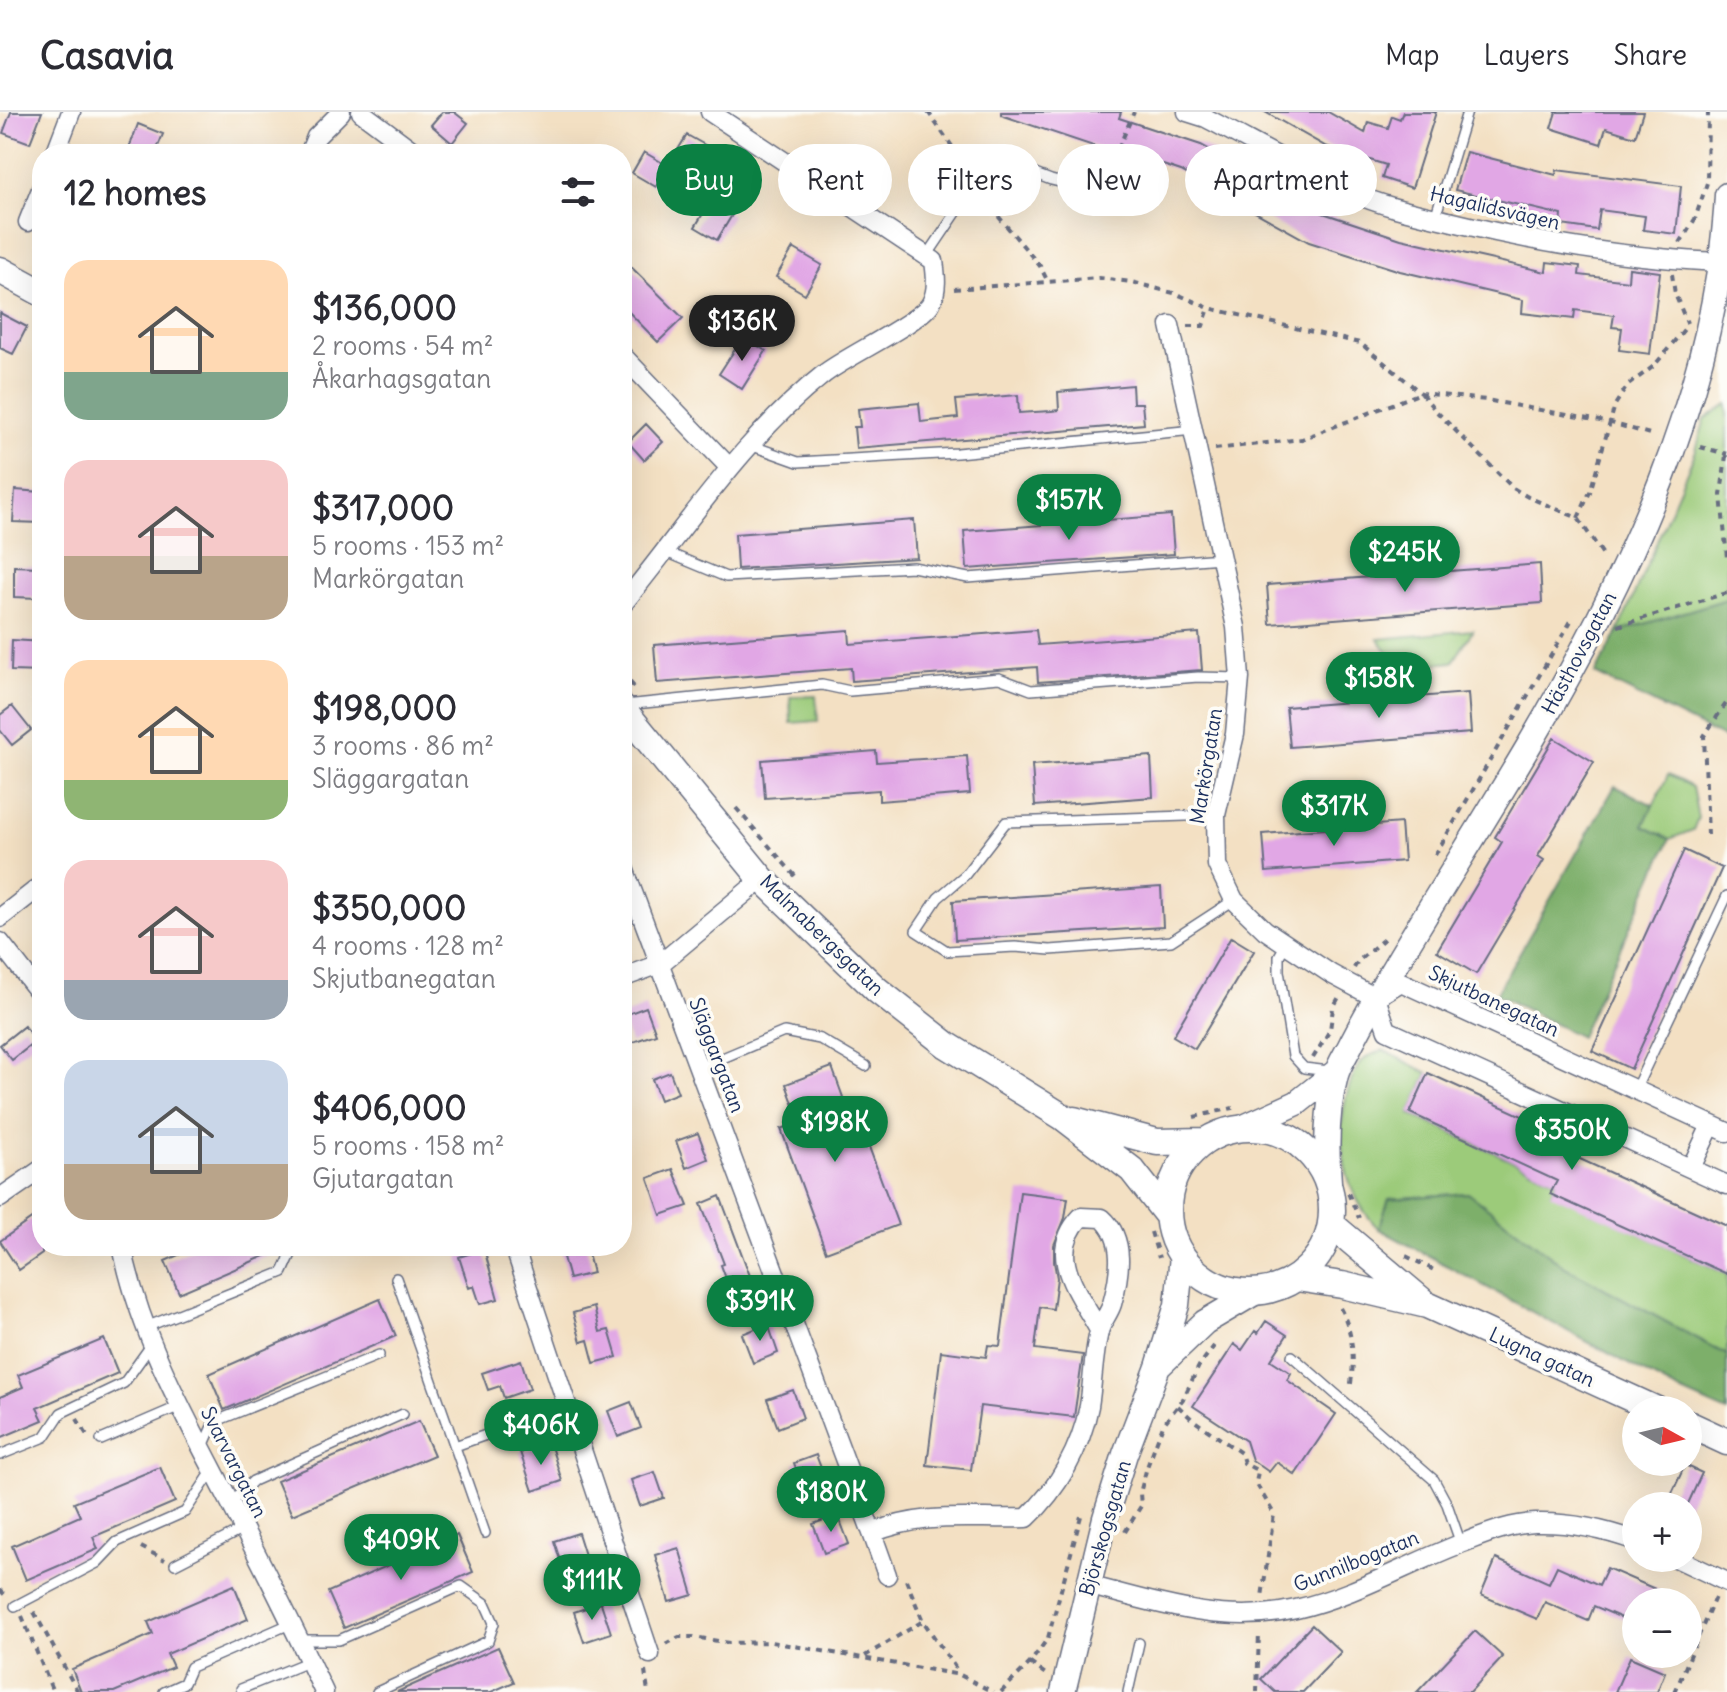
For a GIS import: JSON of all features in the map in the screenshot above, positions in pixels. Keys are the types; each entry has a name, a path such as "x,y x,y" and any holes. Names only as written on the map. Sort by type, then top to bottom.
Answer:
{"main road":[{"path":"0,270 32,288"},
{"name":"Malmabergsgatan","path":"632,708 762,879 877,990 947,1045 1063,1117 1132,1170 1168,1216"},
{"path":"1241,1116 1295,1141 1336,1182 1332,1225 1325,1246 1313,1264 1297,1278 1278,1288 1256,1292 1235,1291 1214,1284 1196,1272 1182,1256 1172,1237 1168,1216 1169,1194 1187,1156 1241,1116"},
{"name":"Malmabergsgatan","path":"1063,1117 1157,1142 1204,1141"},
{"name":"Lugna gatan","path":"1332,1225 1427,1305"},
{"name":"Lugna gatan","path":"1297,1278 1427,1305 1626,1396"},
{"path":"1702,1430 1727,1442"}],"street":[{"path":"59,144 71,112"},
{"path":"313,144 316,137 341,112"},
{"path":"361,112 404,144"},
{"path":"632,593 729,467 798,394 830,370 913,320 930,305 936,287 934,261 710,112"},
{"name":"Hagalidsvägen","path":"1187,112 1206,115 1354,194 1435,218 1576,248 1660,259 1719,262"},
{"name":"Hästhovsgatan","path":"1336,1182 1327,1122 1336,1072 1376,998 1528,746 1590,634 1617,583 1658,485 1687,405 1718,281 1727,195"},
{"path":"28,222 32,212"},
{"name":"Markörgatan","path":"1170,325 1236,627 1240,678 1235,734 1216,815 1217,865 1234,900 1265,930 1331,974 1376,998"},
{"path":"632,365 729,467"},
{"path":"632,974 660,964 762,879"},
{"name":"Släggargatan","path":"632,890 887,1575"},
{"path":"0,918 32,893"},
{"path":"0,942 32,983"},
{"name":"Skjutbanegatan","path":"1376,998 1401,982 1719,1129 1691,1168"},
{"path":"1376,998 1387,1030 1727,1185"},
{"name":"Hästhovsgatan","path":"1241,1116 1297,1103 1336,1072"},
{"path":"0,1198 32,1176"},
{"path":"872,1533 907,1520 1027,1518 1044,1502 1079,1442 1088,1408 1099,1330 1111,1306 1120,1251 1114,1228 1102,1218 1081,1217 1069,1230 1063,1246 1065,1264 1099,1330"},
{"name":"Svarvargatan","path":"125,1256 163,1374 296,1631 324,1692"},
{"path":"517,1256 650,1654"},
{"name":"Björskogsgatan","path":"1055,1688 1088,1585 1089,1531 1125,1454 1158,1367 1177,1305 1182,1256"},
{"name":"Björskogsgatan","path":"1158,1367 1205,1322 1256,1292"},
{"name":"Gunnilbogatan","path":"1088,1585 1181,1609 1221,1616 1259,1615 1297,1609 1354,1589 1490,1532 1533,1523 1572,1524 1622,1536"},
{"path":"1702,1570 1724,1581"}],"lane":[{"path":"1435,218 1467,112"},
{"path":"927,256 954,216"},
{"path":"750,445 798,462 957,453 1194,430"},
{"path":"666,552 726,577 913,567 968,578 1221,558"},
{"path":"632,705 822,685 850,691 999,678 1031,690 1198,677 1240,678"},
{"path":"1216,815 1006,822 965,875 938,898 916,931 947,951 1015,947 1050,950 1171,941 1234,900"},
{"path":"1635,1090 1727,896"},
{"path":"1286,944 1279,956 1279,971 1293,1056 1304,1068 1336,1072"},
{"path":"699,1068 784,1032 820,1039 866,1066"},
{"path":"0,1455 45,1437 61,1413 124,1383 149,1336 283,1272 290,1256"},
{"path":"396,1278 485,1533"},
{"path":"202,1449 214,1422 379,1355"},
{"path":"1292,1356 1434,1480 1447,1504 1461,1544"},
{"path":"101,1440 180,1406"},
{"path":"455,1446 568,1406"},
{"path":"230,1503 253,1481 403,1414"},
{"path":"15,1606 97,1563 117,1542 185,1512 213,1470"},
{"path":"175,1564 243,1529"},
{"path":"164,1692 184,1683 191,1667 296,1631 339,1640 461,1586 485,1603 494,1623 488,1641 377,1692"},
{"path":"1128,1692 1139,1643"},
{"path":"241,1689 310,1661"}],"path":[{"path":"928,112 950,144"},
{"path":"1120,144 1134,112"},
{"path":"1675,250 1695,219 1707,183 1708,112"},
{"path":"998,216 1040,266 1048,282"},
{"path":"1578,518 1590,492 1615,405 1627,386 1654,366 1687,325 1675,294 1672,270"},
{"path":"936,287 953,289 1099,278 1132,282 1177,294 1209,308 1360,343 1421,393 1513,488 1578,518 1604,556"},
{"path":"1170,325 1203,326 1209,308"},
{"path":"1198,450 1302,439 1421,393 1486,400 1611,423 1650,434"},
{"path":"1700,447 1727,455 1721,495 1727,558"},
{"path":"1590,634 1727,593"},
{"path":"1428,865 1578,609"},
{"path":"1708,835 1704,736 1727,702"},
{"path":"732,803 800,882"},
{"path":"1358,961 1387,936"},
{"path":"1304,1068 1330,1030 1333,1008"},
{"path":"1190,1118 1241,1116"},
{"path":"1336,1182 1361,1221"},
{"path":"1401,1254 1436,1271"},
{"path":"1337,1304 1351,1336 1354,1368 1348,1405"},
{"path":"1089,1531 1122,1535 1135,1520 1141,1506 1140,1493 1147,1467 1163,1425 1178,1406 1199,1366 1217,1344 1219,1334"},
{"path":"1178,1406 1241,1453 1244,1463 1258,1471 1256,1483 1274,1514 1259,1615 1257,1692"},
{"path":"71,1408 86,1435 101,1440"},
{"path":"126,1538 175,1564"},
{"path":"887,1575 901,1570 923,1621 960,1675"},
{"path":"1675,1692 1724,1581"},
{"path":"0,1590 21,1612 53,1692"},
{"path":"28,1599 78,1692"},
{"path":"863,1657 923,1621"},
{"path":"650,1654 679,1637 729,1643 771,1642 960,1675 993,1692"},
{"path":"1001,1692 1030,1663 1041,1647"},
{"path":"1030,1663 1048,1676 1055,1688"}],"green space":[{"path":"1727,404 1727,599 1618,632 1695,453 1705,419"},
{"path":"1727,599 1727,740 1595,674 1618,632"},
{"path":"1473,630 1453,662 1400,667 1378,639"},
{"path":"816,696 818,721 791,723 790,697"},
{"path":"1668,775 1692,787 1698,818 1693,830 1670,839 1643,826"},
{"path":"1615,786 1653,805 1643,826 1670,839 1580,1037 1496,994"},
{"path":"1383,1050 1428,1073 1410,1114 1557,1181 1551,1193 1727,1274 1727,1355 1565,1267 1468,1193 1389,1199 1379,1229 1357,1199 1350,1182 1342,1146 1342,1127 1348,1090 1357,1068 1366,1058"},
{"path":"1468,1193 1565,1267 1727,1355 1727,1412 1702,1401 1702,1396 1691,1396 1671,1387 1379,1229 1389,1199"}],"building":[{"path":"11,112 42,112 30,143 3,133"},
{"path":"442,112 454,112 468,123 452,143 431,125"},
{"path":"1001,112 1121,112 1119,118 1198,144 1185,144 1185,173 1169,167 1169,144 1087,144 1001,115"},
{"path":"1265,112 1328,112 1365,133 1368,122 1388,128 1392,116 1400,119 1403,112 1436,112 1412,188 1382,178 1386,165 1377,162 1377,144 1321,144"},
{"path":"1556,112 1643,112 1635,137 1606,128 1601,144 1551,128"},
{"path":"138,124 163,134 159,144 131,144"},
{"path":"687,135 703,144 681,144"},
{"path":"644,152 656,159 656,187 632,173"},
{"path":"1466,152 1556,175 1557,170 1681,186 1676,234 1643,230 1645,216 1600,210 1597,230 1561,225 1562,215 1455,190"},
{"path":"702,216 731,216 717,240 695,227"},
{"path":"1262,216 1332,216 1401,239 1546,272 1547,262 1580,266 1579,275 1628,281 1629,268 1660,272 1650,354 1619,350 1622,328 1612,327 1614,315 1575,310 1574,319 1522,313 1523,300 1400,271 1309,242"},
{"path":"793,248 822,265 805,294 776,277"},
{"path":"632,268 683,318 658,342 632,315"},
{"path":"0,313 27,327 13,354 0,348"},
{"path":"743,337 766,351 742,389 719,374"},
{"path":"1132,385 1133,403 1142,403 1144,424 856,448 854,427 860,427 858,409 919,403 921,422 958,418 956,400 1018,395 1019,413 1051,411 1059,410 1058,392"},
{"path":"646,424 663,442 644,460 632,446 632,438"},
{"path":"15,490 32,491 32,523 13,522"},
{"path":"1171,515 1174,554 967,569 964,531"},
{"path":"914,520 917,558 737,569 735,534"},
{"path":"1540,564 1542,603 1270,624 1267,585"},
{"path":"14,566 32,567 32,598 14,597"},
{"path":"849,630 850,644 1036,630 1038,645 1199,633 1202,670 1038,682 1037,667 852,681 851,668 657,683 654,645"},
{"path":"12,640 32,641 32,672 11,671"},
{"path":"1468,693 1471,733 1290,747 1286,707"},
{"path":"12,706 31,730 12,745 0,730 0,715"},
{"path":"1554,738 1594,762 1538,856 1544,860 1476,974 1437,951 1502,842 1495,837"},
{"path":"876,751 877,762 967,756 970,794 879,801 879,790 765,798 762,760"},
{"path":"1151,756 1153,797 1035,806 1032,765"},
{"path":"1401,823 1404,861 1266,872 1263,834"},
{"path":"1684,850 1722,868 1631,1069 1592,1051"},
{"path":"1161,887 1163,927 955,940 953,901"},
{"path":"1231,937 1254,951 1195,1049 1173,1036"},
{"path":"646,1007 656,1034 632,1042 632,1012"},
{"path":"24,1026 32,1036 32,1044 12,1060 0,1045"},
{"path":"832,1067 852,1122 859,1120 898,1225 826,1252 781,1129 800,1122 786,1084"},
{"path":"670,1072 678,1093 660,1100 652,1079"},
{"path":"1428,1073 1577,1141 1571,1155 1727,1226 1727,1274 1550,1194 1557,1181 1410,1113"},
{"path":"698,1133 708,1159 686,1168 676,1141"},
{"path":"673,1169 688,1206 661,1215 648,1178"},
{"path":"1020,1192 1068,1198 1065,1218 1054,1245 1057,1278 1053,1309 1040,1307 1035,1349 1083,1355 1074,1417 980,1406 971,1470 927,1465 941,1351 986,1357 988,1345 1000,1346"},
{"path":"720,1196 753,1284 731,1292 721,1265 724,1264 701,1204"},
{"path":"32,1219 32,1256 39,1256 19,1270 0,1241"},
{"path":"176,1256 265,1256 179,1293 165,1261"},
{"path":"486,1256 498,1299 480,1304 474,1286 469,1288 459,1257"},
{"path":"563,1256 589,1256 593,1273 569,1279"},
{"path":"380,1299 396,1336 224,1410 209,1374"},
{"path":"594,1307 600,1332 609,1330 617,1357 594,1363 588,1340 581,1342 573,1313"},
{"path":"1266,1321 1287,1335 1271,1360 1291,1373 1287,1380 1336,1414 1295,1475 1277,1462 1269,1472 1252,1460 1246,1441 1193,1406 1234,1344 1242,1350"},
{"path":"768,1324 778,1353 753,1363 742,1334"},
{"path":"104,1339 118,1373 37,1408 43,1420 0,1438 0,1397 23,1387 18,1375"},
{"path":"521,1360 530,1389 504,1398 500,1386 488,1390 482,1373"},
{"path":"793,1390 803,1418 778,1428 767,1399"},
{"path":"631,1402 641,1428 618,1437 608,1411"},
{"path":"419,1421 434,1455 292,1515 277,1481"},
{"path":"550,1443 562,1481 533,1491 520,1452"},
{"path":"816,1455 826,1481 804,1490 794,1463"},
{"path":"160,1467 175,1502 93,1537 98,1549 26,1580 12,1546 80,1516 74,1503"},
{"path":"655,1472 664,1498 640,1506 631,1480"},
{"path":"1680,1476 1701,1476 1693,1492 1672,1492"},
{"path":"838,1515 849,1544 824,1553 813,1524"},
{"path":"578,1533 589,1568 565,1576 554,1541"},
{"path":"457,1535 473,1572 344,1628 328,1592"},
{"path":"679,1548 693,1595 669,1602 655,1555"},
{"path":"1496,1559 1549,1583 1557,1566 1599,1585 1607,1568 1653,1588 1622,1588 1622,1618 1594,1606 1588,1621 1545,1602 1537,1619 1481,1595"},
{"path":"234,1585 248,1619 167,1654 173,1667 114,1692 81,1692 72,1669 153,1634 148,1622"},
{"path":"601,1603 611,1633 584,1642 574,1612"},
{"path":"1312,1625 1341,1652 1303,1692 1275,1692 1261,1679"},
{"path":"1475,1631 1503,1657 1470,1692 1417,1692"},
{"path":"498,1647 514,1682 491,1692 397,1692"},
{"path":"1625,1668 1656,1668 1665,1672 1657,1692 1615,1692"}]}
